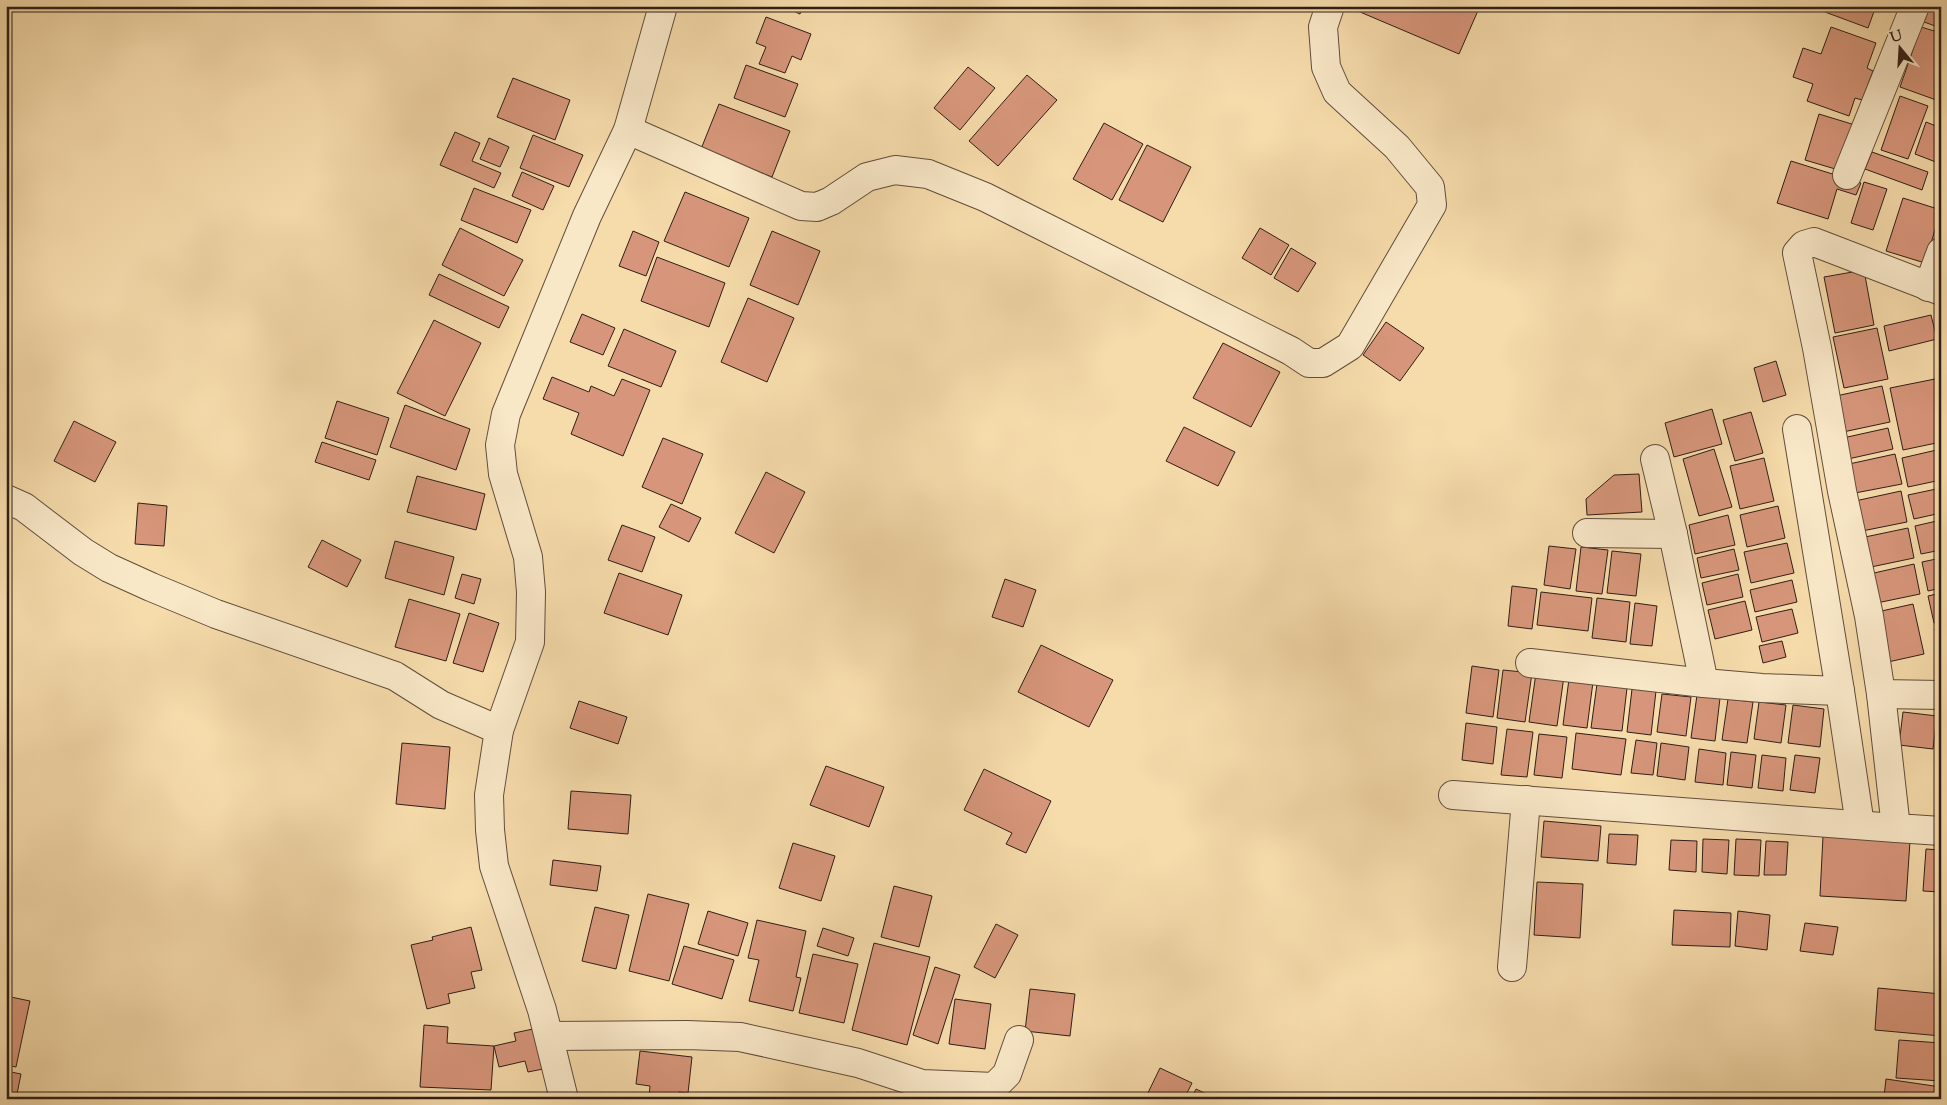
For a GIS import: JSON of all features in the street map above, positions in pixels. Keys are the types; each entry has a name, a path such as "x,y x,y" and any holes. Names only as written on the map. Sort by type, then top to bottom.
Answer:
{"street":[{"path":"564,1099 542,1010 494,866 489,795 499,730 530,642 531,592 528,557 503,474 500,445 506,414 587,216 628,130 663,6"},
{"path":"628,130 801,206 817,207 830,201 867,177 895,170 928,174 985,197 1291,351 1308,364 1324,363 1350,346 1432,205 1430,187 1397,146 1337,92 1326,67 1323,27 1330,6"},
{"path":"1847,175 1915,6"},
{"path":"1896,828 1881,694 1869,616 1842,492 1817,348 1797,252 1804,245 1814,242 1937,293 1941,252"},
{"path":"1797,429 1860,825"},
{"path":"1655,459 1674,534 1704,683"},
{"path":"6,499 24,507 83,552 118,572 216,614 395,676 441,705 499,730"},
{"path":"1586,533 1674,534"},
{"path":"1530,663 1704,683 1762,688 1840,691"},
{"path":"1881,694 1941,695"},
{"path":"1453,795 1941,831"},
{"path":"1512,967 1526,800"},
{"path":"549,1036 687,1035 740,1037 858,1063 922,1084 994,1086 1007,1074 1019,1040"}],"building":[{"path":"781,6 803,6 800,14"},
{"path":"1354,6 1480,6 1459,54 1353,9"},
{"path":"1827,6 1876,6 1868,28 1825,12"},
{"path":"1930,6 1941,6 1941,28 1924,22"},
{"path":"766,17 811,34 801,60 792,56 785,73 759,64 766,47 756,43"},
{"path":"1831,27 1876,43 1867,68 1873,71 1862,100 1855,98 1849,116 1807,101 1813,84 1793,77 1803,48 1821,54"},
{"path":"1921,27 1941,33 1941,96 1939,101 1900,87"},
{"path":"746,65 798,84 785,117 734,98"},
{"path":"968,67 995,88 960,130 934,108"},
{"path":"1027,75 1057,100 998,166 969,141"},
{"path":"513,78 570,100 555,140 497,117"},
{"path":"1900,96 1928,106 1908,159 1881,150"},
{"path":"719,104 790,131 772,177 701,149"},
{"path":"1819,114 1855,125 1842,171 1805,160"},
{"path":"1926,122 1941,128 1941,164 1915,154"},
{"path":"1104,123 1143,144 1112,200 1073,179"},
{"path":"455,132 480,143 472,161 501,173 494,188 440,165"},
{"path":"533,135 583,155 569,187 520,168"},
{"path":"489,138 509,147 500,167 480,159"},
{"path":"1147,145 1191,167 1163,222 1119,200"},
{"path":"1872,152 1928,172 1922,190 1865,169"},
{"path":"1791,161 1861,183 1856,195 1837,189 1828,219 1777,203"},
{"path":"522,172 554,186 543,210 512,196"},
{"path":"1864,182 1887,189 1873,230 1851,223"},
{"path":"474,188 531,210 517,243 461,220"},
{"path":"685,192 749,218 729,267 664,241"},
{"path":"1903,198 1941,210 1925,263 1886,251"},
{"path":"460,228 523,260 504,296 442,265"},
{"path":"1260,228 1289,245 1271,275 1242,258"},
{"path":"633,231 659,242 646,276 619,266"},
{"path":"772,231 820,251 798,305 750,285"},
{"path":"1291,248 1316,263 1298,292 1274,278"},
{"path":"657,257 725,283 709,327 641,301"},
{"path":"1864,270 1874,325 1835,333 1824,277"},
{"path":"439,274 509,307 499,328 429,295"},
{"path":"748,298 794,318 767,382 721,362"},
{"path":"582,314 615,328 603,355 570,342"},
{"path":"1931,315 1937,339 1889,351 1884,326"},
{"path":"434,320 481,343 445,416 397,393"},
{"path":"1386,322 1424,348 1400,381 1363,355"},
{"path":"1877,328 1888,379 1844,388 1833,337"},
{"path":"624,329 676,351 661,387 608,366"},
{"path":"1223,343 1280,372 1251,427 1193,398"},
{"path":"1776,361 1786,395 1763,402 1754,368"},
{"path":"552,377 589,392 591,386 614,396 622,379 650,390 623,456 571,434 579,413 543,399"},
{"path":"1935,379 1941,407 1941,442 1903,450 1890,388"},
{"path":"1882,386 1890,422 1843,432 1836,396"},
{"path":"337,401 389,418 377,455 325,438"},
{"path":"405,405 470,429 456,470 390,447"},
{"path":"1712,409 1722,444 1674,457 1665,423"},
{"path":"1751,412 1763,453 1735,461 1723,420"},
{"path":"74,421 116,442 95,482 54,461"},
{"path":"1184,427 1235,452 1218,486 1166,461"},
{"path":"1888,428 1893,449 1848,459 1843,438"},
{"path":"663,438 703,454 682,504 642,487"},
{"path":"322,442 376,460 369,480 315,462"},
{"path":"1714,449 1732,507 1699,516 1683,459"},
{"path":"1941,449 1941,480 1908,487 1902,458"},
{"path":"1895,454 1902,484 1855,493 1849,464"},
{"path":"1764,458 1774,501 1740,509 1730,466"},
{"path":"766,472 805,492 774,553 735,533"},
{"path":"1639,474 1642,512 1587,515 1586,499 1614,475"},
{"path":"417,476 485,494 476,530 407,512"},
{"path":"1941,488 1941,513 1914,519 1908,495"},
{"path":"1901,491 1907,522 1862,531 1855,501"},
{"path":"138,503 167,506 164,546 135,544"},
{"path":"671,504 701,518 689,542 659,527"},
{"path":"1778,506 1785,538 1747,547 1740,515"},
{"path":"1728,515 1735,545 1695,554 1689,525"},
{"path":"1941,520 1941,550 1921,554 1915,526"},
{"path":"622,525 655,537 642,572 608,560"},
{"path":"1908,528 1914,558 1871,567 1865,537"},
{"path":"322,540 361,560 347,587 308,567"},
{"path":"395,541 454,557 444,595 385,578"},
{"path":"1787,543 1794,573 1751,583 1744,552"},
{"path":"1549,546 1576,549 1570,589 1544,585"},
{"path":"1581,547 1608,550 1602,594 1576,591"},
{"path":"1734,549 1739,570 1701,578 1697,558"},
{"path":"1612,551 1641,554 1636,596 1607,593"},
{"path":"1941,558 1941,588 1928,591 1922,562"},
{"path":"1914,564 1920,594 1872,604 1865,575"},
{"path":"619,573 682,595 668,635 604,613"},
{"path":"462,574 481,579 474,604 455,598"},
{"path":"1738,574 1743,597 1707,605 1702,583"},
{"path":"1005,579 1036,590 1023,627 992,617"},
{"path":"1792,580 1797,602 1755,612 1750,590"},
{"path":"1512,586 1537,589 1532,629 1508,626"},
{"path":"1541,592 1592,598 1588,631 1537,625"},
{"path":"1941,593 1941,621 1934,623 1928,596"},
{"path":"1597,598 1630,602 1626,642 1592,638"},
{"path":"409,599 460,614 446,661 395,647"},
{"path":"1745,601 1752,630 1715,639 1708,610"},
{"path":"1635,603 1657,606 1652,646 1630,644"},
{"path":"1913,604 1924,654 1888,662 1877,612"},
{"path":"1792,609 1798,633 1762,642 1756,617"},
{"path":"469,613 499,623 483,672 453,663"},
{"path":"1941,628 1941,656 1935,629"},
{"path":"1782,641 1786,657 1763,663 1759,646"},
{"path":"1041,645 1113,680 1089,727 1018,692"},
{"path":"1472,666 1499,670 1493,717 1466,713"},
{"path":"1503,670 1532,673 1525,722 1497,718"},
{"path":"1536,673 1564,676 1557,726 1529,722"},
{"path":"1569,679 1593,682 1587,728 1563,725"},
{"path":"1597,684 1627,688 1622,731 1591,728"},
{"path":"1632,689 1656,691 1651,735 1627,732"},
{"path":"1662,694 1691,697 1686,736 1657,732"},
{"path":"1697,695 1720,698 1715,741 1691,738"},
{"path":"1728,699 1753,702 1747,743 1722,740"},
{"path":"579,701 627,717 618,744 570,728"},
{"path":"1759,702 1786,705 1781,743 1754,739"},
{"path":"1793,705 1824,709 1820,747 1788,743"},
{"path":"1903,712 1937,716 1933,749 1899,745"},
{"path":"1466,723 1497,727 1493,764 1462,760"},
{"path":"1507,729 1533,732 1527,777 1501,775"},
{"path":"1576,733 1626,739 1621,775 1572,769"},
{"path":"1539,734 1567,737 1562,778 1534,775"},
{"path":"1636,740 1657,743 1653,775 1631,773"},
{"path":"402,743 450,747 445,809 396,804"},
{"path":"1661,743 1689,747 1685,780 1657,776"},
{"path":"1699,749 1726,753 1723,785 1695,782"},
{"path":"1731,752 1756,755 1752,788 1727,785"},
{"path":"1762,755 1786,758 1783,791 1758,788"},
{"path":"1795,755 1820,758 1815,793 1790,790"},
{"path":"826,766 884,787 869,827 810,805"},
{"path":"984,769 1051,801 1026,853 1006,844 1012,833 964,810"},
{"path":"571,791 631,795 628,834 568,829"},
{"path":"1544,821 1601,826 1598,861 1541,857"},
{"path":"1609,834 1638,835 1636,865 1607,863"},
{"path":"1823,836 1910,841 1906,901 1820,896"},
{"path":"1703,839 1729,840 1727,874 1702,872"},
{"path":"1736,839 1761,840 1759,876 1734,875"},
{"path":"1671,840 1697,841 1696,872 1669,870"},
{"path":"1766,841 1788,842 1786,875 1764,875"},
{"path":"793,843 835,856 821,901 779,888"},
{"path":"1926,849 1941,850 1941,892 1923,891"},
{"path":"553,860 601,866 597,891 550,885"},
{"path":"1537,882 1583,884 1580,938 1534,935"},
{"path":"894,886 932,896 919,947 881,937"},
{"path":"648,894 689,904 669,981 629,971"},
{"path":"595,907 629,915 616,969 582,961"},
{"path":"1674,910 1731,913 1730,947 1672,945"},
{"path":"708,911 748,923 738,956 698,944"},
{"path":"1738,911 1770,915 1767,950 1735,946"},
{"path":"757,920 806,931 796,977 801,978 793,1011 749,1001 759,960 748,958"},
{"path":"1805,923 1838,927 1833,955 1800,951"},
{"path":"996,924 1018,935 995,978 974,967"},
{"path":"471,927 482,970 471,972 475,988 448,994 450,1003 427,1009 411,945 433,940 432,937"},
{"path":"823,928 854,938 848,956 817,946"},
{"path":"874,943 930,957 907,1045 852,1030"},
{"path":"684,946 734,960 722,999 672,984"},
{"path":"813,954 858,964 844,1023 799,1013"},
{"path":"935,967 960,975 938,1044 913,1035"},
{"path":"1878,988 1941,994 1941,1036 1875,1030"},
{"path":"1030,989 1075,994 1070,1036 1025,1031"},
{"path":"6,996 30,1001 16,1067 6,1065"},
{"path":"955,999 991,1004 985,1049 949,1044"},
{"path":"424,1025 448,1027 447,1043 494,1046 491,1090 420,1087"},
{"path":"533,1029 543,1069 528,1072 525,1061 499,1067 494,1046 516,1041 514,1033"},
{"path":"1899,1040 1941,1043 1941,1081 1896,1078"},
{"path":"640,1051 692,1057 688,1093 679,1092 678,1099 649,1096 650,1086 636,1084"},
{"path":"1160,1068 1192,1083 1184,1099 1145,1099"},
{"path":"6,1071 21,1074 16,1099 6,1099"},
{"path":"1886,1079 1941,1087 1941,1099 1884,1097"},
{"path":"1196,1089 1217,1099 1191,1099"},
{"path":"418,1094 490,1097 490,1099 417,1099"}]}
